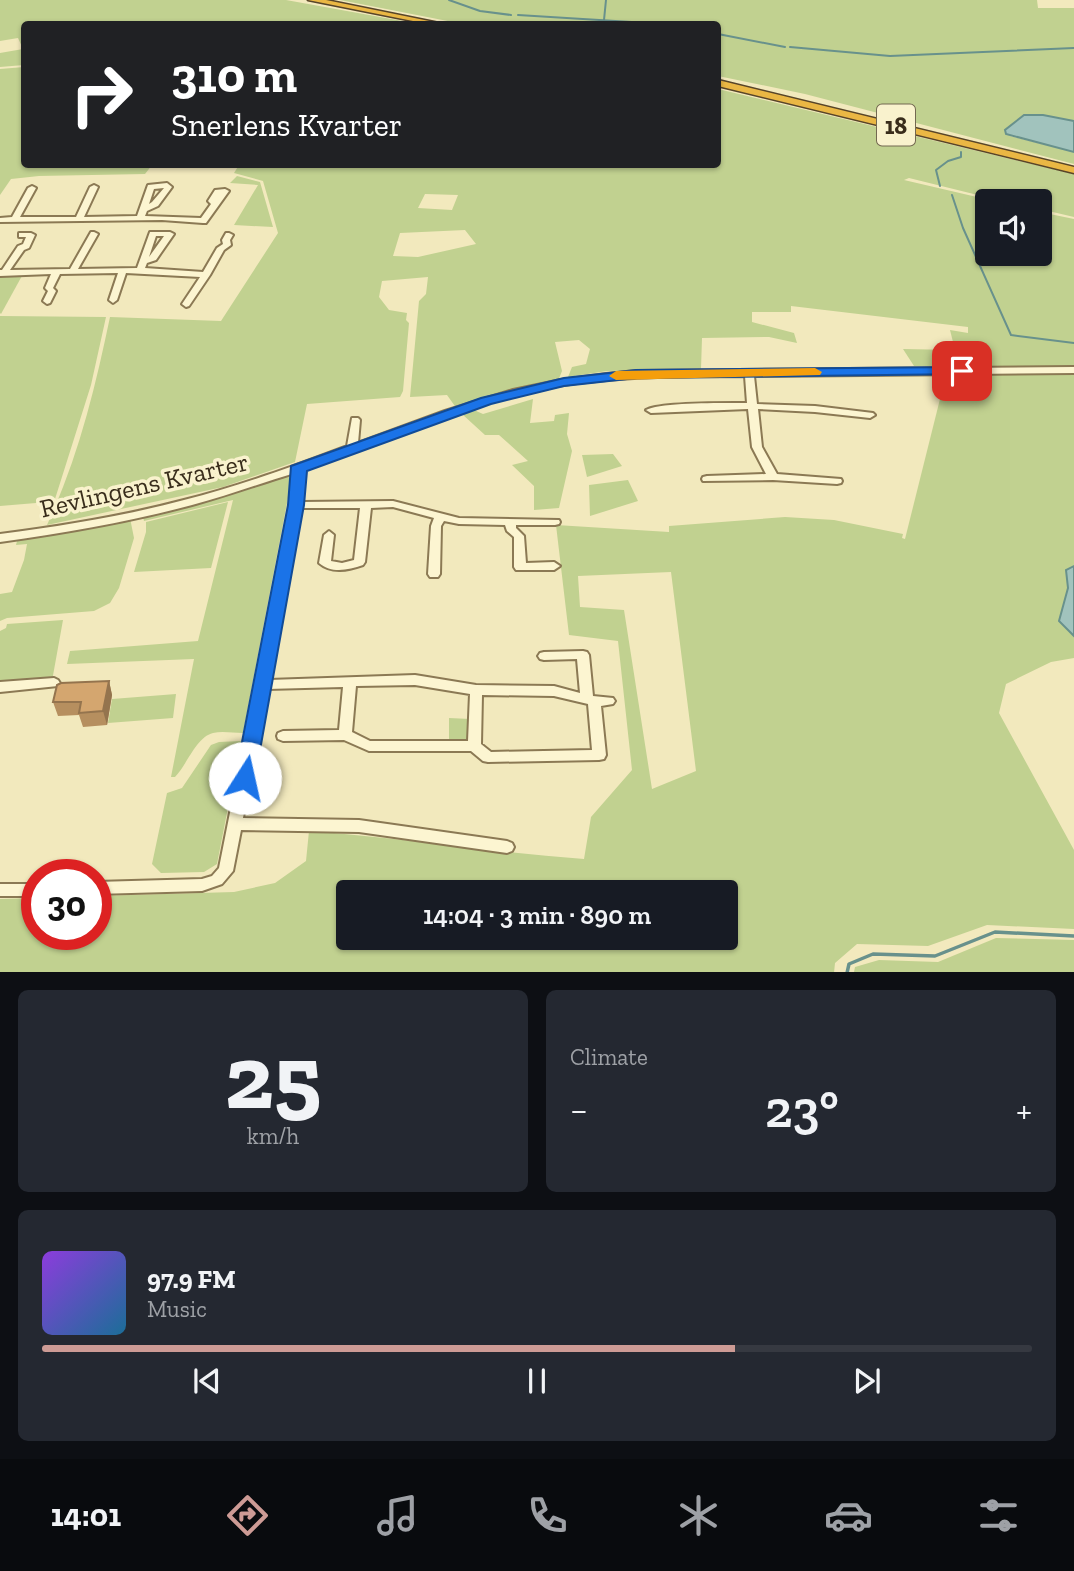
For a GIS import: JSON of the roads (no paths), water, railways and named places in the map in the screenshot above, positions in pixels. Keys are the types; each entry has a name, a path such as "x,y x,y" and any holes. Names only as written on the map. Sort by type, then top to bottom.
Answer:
{"highway":[{"path":"312,0 424,21"},
{"name":"18","path":"721,84 1074,170"}],"street":[{"path":"78,220 94,187"},
{"path":"14,221 32,188"},
{"path":"0,220 203,221 215,203"},
{"path":"140,219 145,209"},
{"path":"73,271 94,234"},
{"path":"3,273 20,248 26,246 31,235 22,235"},
{"path":"186,304 221,248 227,245 229,235"},
{"path":"140,270 144,261"},
{"path":"123,270 111,300 124,300"},
{"path":"3,273 140,270 206,275"},
{"path":"47,300 57,271"},
{"name":"Revlingens Kvarter","path":"0,538 52,531 237,489 486,401 537,387 600,377 1074,370"},
{"path":"749,373 757,447 773,477"},
{"path":"651,410 698,406 815,407 870,415"},
{"path":"352,449 355,420"},
{"path":"112,888 202,885 217,880 226,871 296,505 300,473 297,469"},
{"path":"706,479 773,477 837,481"},
{"path":"329,535 325,563 328,566 359,562 366,504"},
{"path":"296,505 393,504 459,521 555,522"},
{"path":"434,574 436,526 440,517"},
{"path":"510,522 511,529 519,536 520,567 554,566"},
{"path":"283,736 345,735 369,746 474,746 488,757 599,755 583,655 544,656"},
{"path":"262,685 415,681 476,690 535,689 609,701"},
{"path":"345,735 351,682"},
{"path":"0,687 54,683"},
{"path":"474,746 476,690"},
{"path":"237,824 359,825 507,846"},
{"path":"0,890 21,890"}],"water":[{"path":"1024,115 1043,115 1074,121 1074,152 1006,134 1005,130"},
{"path":"1074,566 1074,636 1059,621 1068,588 1066,570"}],"waterway":[{"path":"449,0 480,11 511,15"},
{"path":"604,20 606,0"},
{"path":"518,15 615,21"},
{"path":"721,35 785,47"},
{"path":"790,47 890,56 1074,48"},
{"path":"940,186 936,170 948,161 961,157 961,152"},
{"path":"952,195 963,228 1011,335 1074,343"},
{"path":"847,972 849,964 873,954 935,956 995,932 1074,936"}]}
